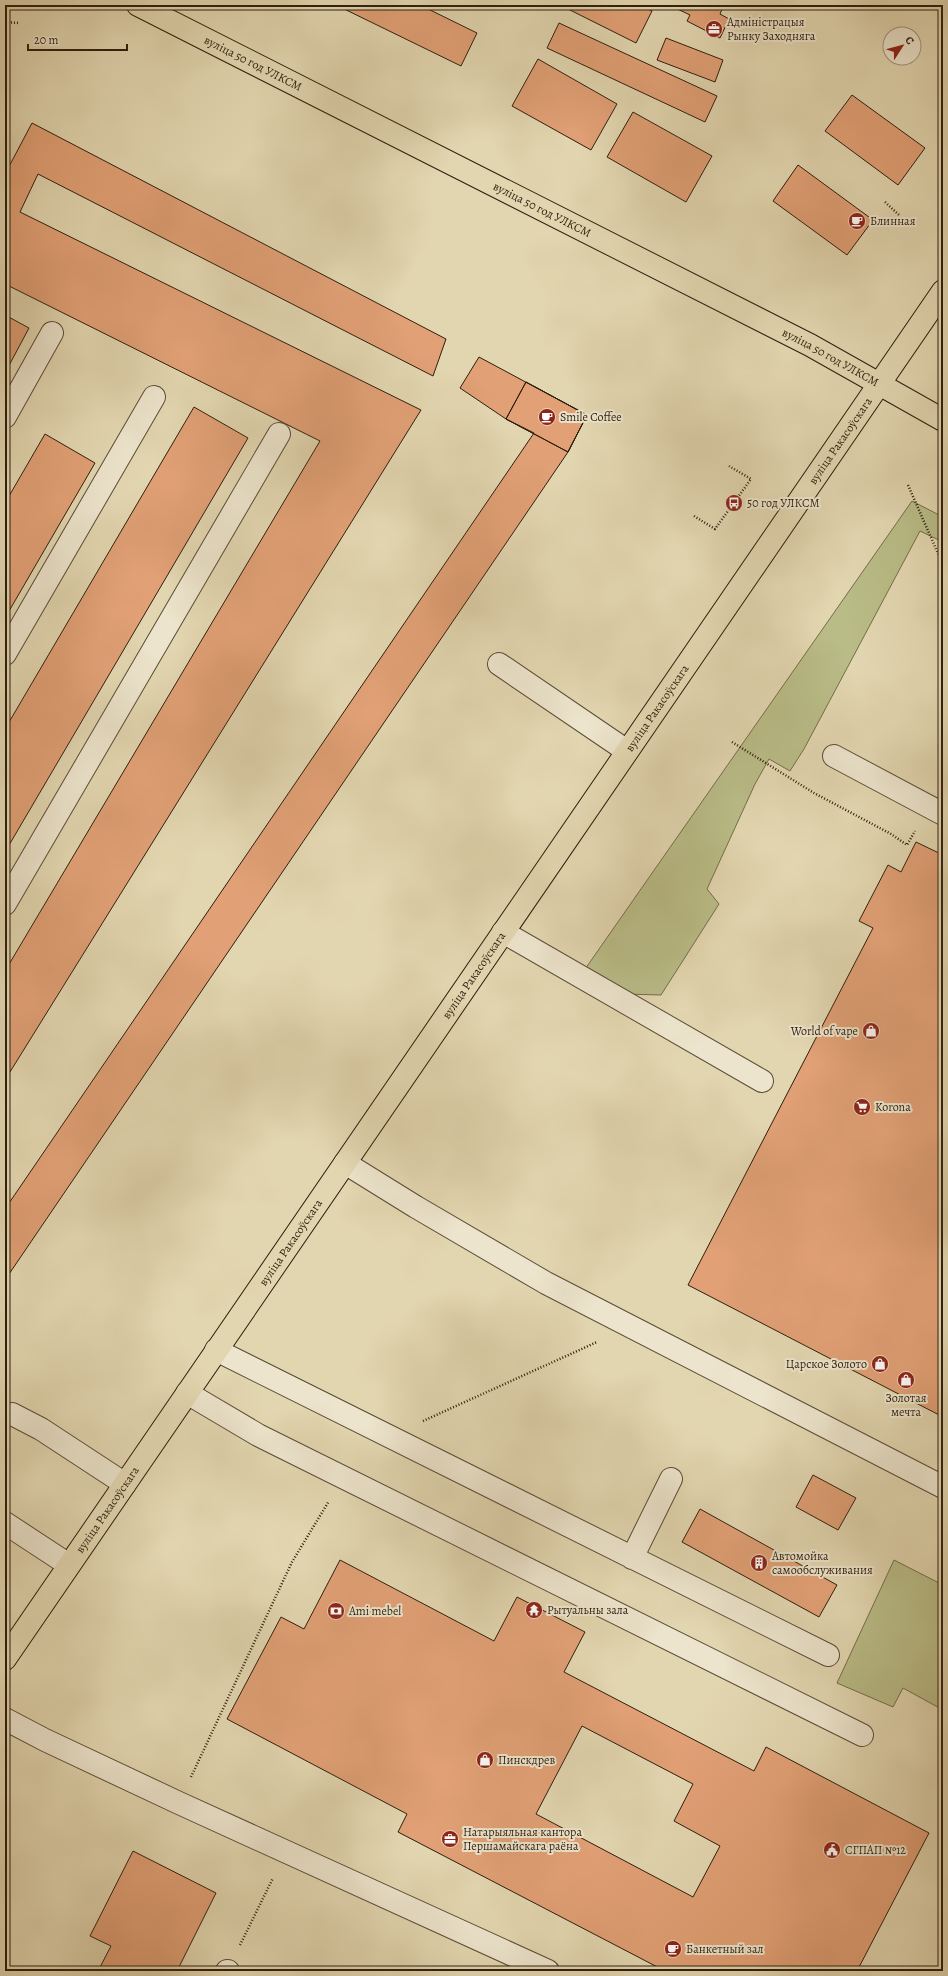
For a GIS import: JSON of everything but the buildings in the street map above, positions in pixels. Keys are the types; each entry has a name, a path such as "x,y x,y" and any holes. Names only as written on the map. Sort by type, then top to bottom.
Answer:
{"main road":[{"name":"вуліца 50 год УЛКСМ","path":"138,5 810,345 943,420"},
{"name":"вуліца Ракасоўскага","path":"5,1658 943,291"}],"lane":[{"path":"5,417 52,333"},
{"path":"5,654 154,397"},
{"path":"5,904 279,434"},
{"path":"499,664 627,751"},
{"path":"834,756 943,814"},
{"path":"503,932 762,1081"},
{"path":"345,1163 416,1207 546,1282 634,1326 943,1487"},
{"path":"216,1350 828,1655"},
{"path":"187,1393 258,1435 862,1735"},
{"path":"12,1414 41,1429 125,1484"},
{"path":"632,1558 671,1480"},
{"path":"5,1523 69,1565"},
{"path":"5,1719 45,1740 179,1803 548,1971"}],"path":[{"path":"5,22 19,23"},
{"path":"886,202 899,215"},
{"path":"694,516 715,529 751,479 729,466"},
{"path":"908,485 940,558"},
{"path":"732,742 814,793 891,834 907,845 916,829 923,833"},
{"path":"388,1436 634,1326"},
{"path":"179,1803 292,1562 343,1477"},
{"path":"228,1971 286,1851"}],"green space":[{"path":"912,501 943,517 943,542 920,531 804,749 790,771 769,759 755,784 707,889 719,904 661,995 623,994 583,972"},
{"path":"894,1560 943,1585 943,1710 903,1688 893,1707 837,1683"}],"place":[{"name":"Адміністрацыя Рынку Заходняга","path":"714,29"},
{"name":"Блинная","path":"857,221"},
{"name":"Smile Coffee","path":"547,417"},
{"name":"50 год УЛКСМ","path":"734,503"},
{"name":"World of vape","path":"871,1031"},
{"name":"Korona","path":"862,1107"},
{"name":"Царское Золото","path":"880,1364"},
{"name":"Золотая мечта","path":"906,1380"},
{"name":"Автомойка самообслуживания","path":"759,1563"},
{"name":"Рытуальны зала","path":"534,1610"},
{"name":"Ami mebel","path":"336,1611"},
{"name":"Пинскдрев","path":"485,1760"},
{"name":"Натарыяльная кантора Першамайскага раёна","path":"450,1839"},
{"name":"СГПАП №12","path":"832,1850"},
{"name":"Банкетный зал","path":"673,1949"}]}
